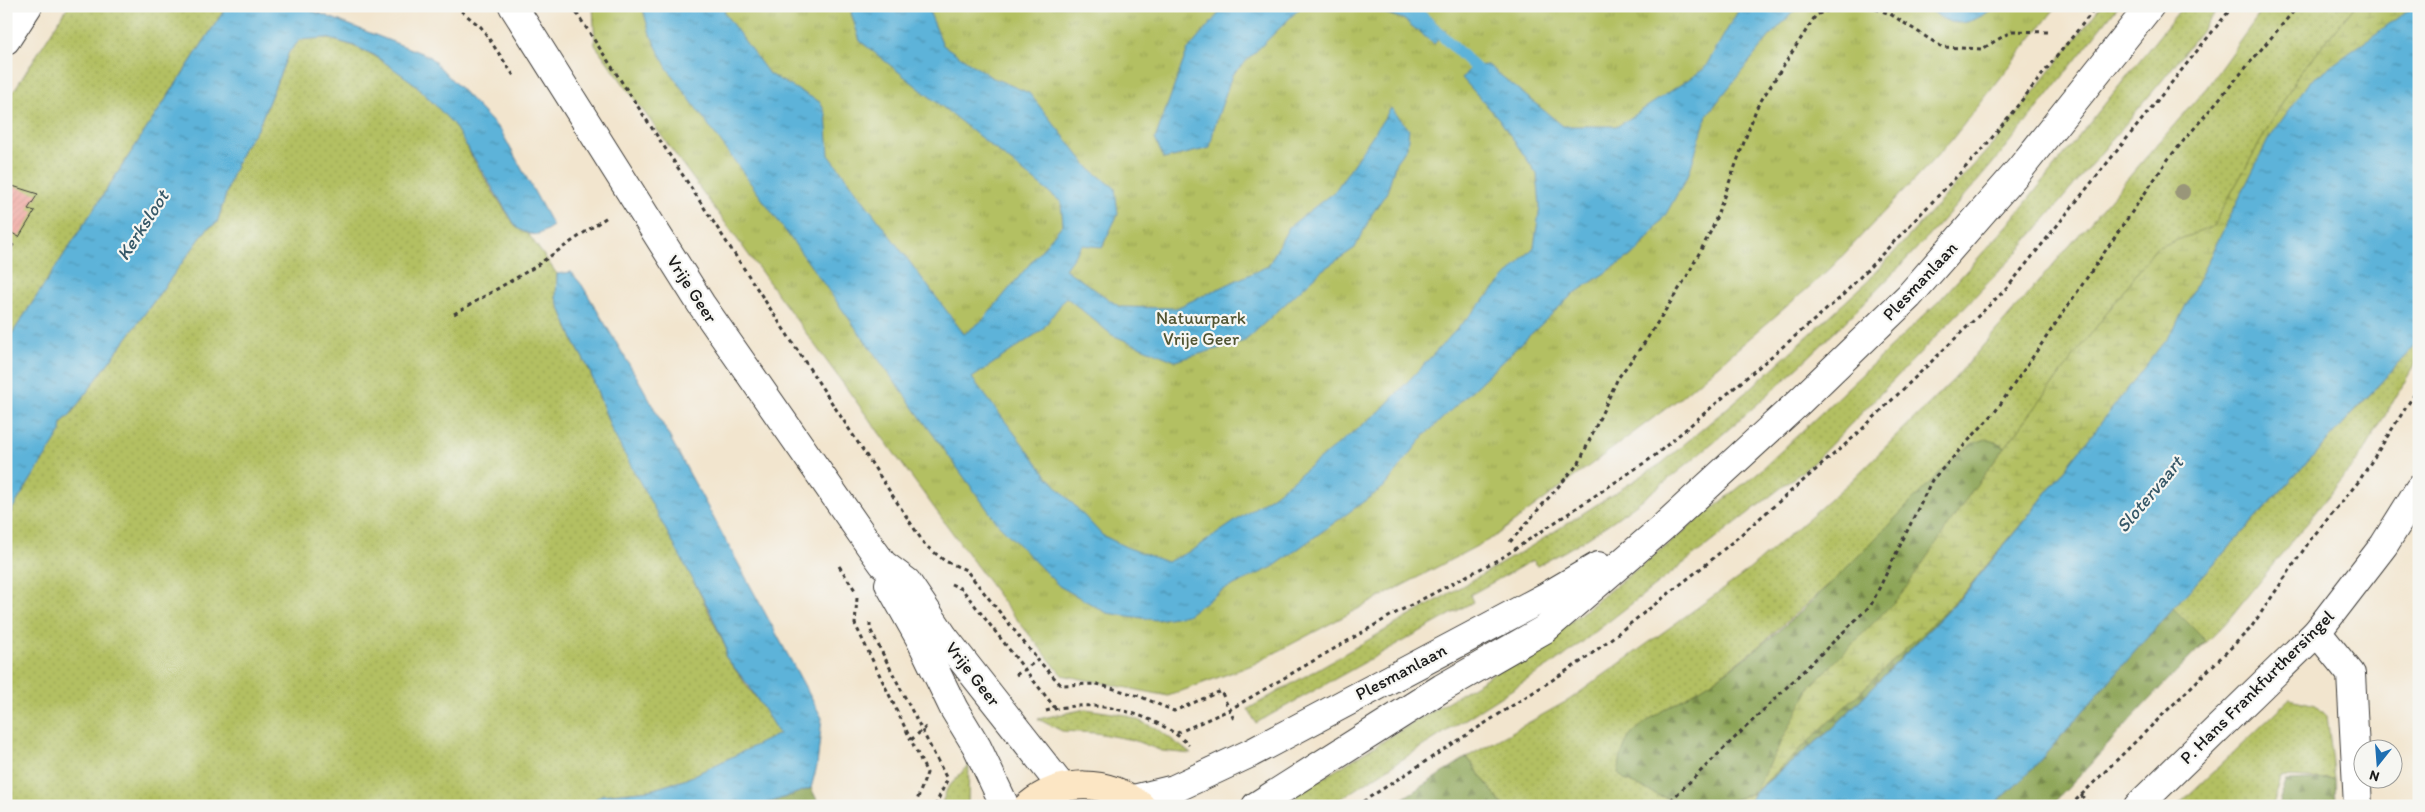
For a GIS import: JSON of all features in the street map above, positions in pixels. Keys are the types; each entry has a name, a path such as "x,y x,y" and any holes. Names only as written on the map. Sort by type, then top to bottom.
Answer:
{"main road":[{"path":"1028,806 1040,797 1062,787 1099,786 1137,802"}],"street":[{"path":"6,40 28,6"},
{"name":"Vrije Geer","path":"512,6 701,304 883,564 907,582 944,638 1062,787"},
{"name":"Plesmanlaan","path":"1256,806 1442,688 1545,629 1662,528 1798,403 1909,296 2020,168 2150,6"},
{"name":"P. Hans Frankfurthersingel","path":"2138,806 2317,632 2384,545 2419,489"},
{"name":"Plesmanlaan","path":"1137,802 1174,789 1251,753 1547,596 1662,528"},
{"name":"Vrije Geer","path":"883,564 890,588 920,639 954,709 977,747 1005,806"},
{"path":"2317,632 2351,674 2358,806"}],"path":[{"path":"572,6 925,545 945,561 966,570 1038,660 1061,684 1097,684 1140,696 1174,711 1221,691 1251,753"},
{"path":"1510,542 1579,463 1618,378 1645,342 1686,278 1712,230 1757,107 1816,15 1840,6"},
{"path":"1868,6 1890,14 1942,47 1982,49 2012,31 2048,32"},
{"path":"1177,733 1229,710 1392,615 1502,557 1653,457 1840,298 1983,149 2097,6"},
{"path":"1356,806 1585,659 1709,562 1855,436 2007,288 2233,6"},
{"path":"1665,806 1871,605 1932,480 1995,412 2170,158 2298,6"},
{"path":"454,314 533,268 636,200"},
{"path":"2070,806 2250,630 2311,539 2359,481 2419,387"},
{"path":"986,692 1025,670 1038,660"},
{"path":"915,806 927,773 911,740 922,730 954,709"},
{"path":"2081,795 2091,806"}],"green space":[{"path":"68,6 227,6 6,343 6,103"},
{"name":"Natuurpark Vrije Geer","path":"593,6 2057,6 1950,142 1829,270 1680,398 1494,537 1252,665 1168,696 1062,675 1006,606 595,45"},
{"path":"2101,6 2118,6 1975,185 1926,239 1842,325 1723,434 1634,506 1587,538 1537,566 1533,560 1470,595 1473,602 1256,723 1248,709 1530,547 1662,463 1752,387 1868,281 1994,143"},
{"path":"2183,6 2220,6 2165,77 2015,255 1813,463 1563,657 1329,806 1299,806 1295,795 1545,642 1761,470 1939,301 2008,225"},
{"path":"2265,6 2414,6 2174,329 1827,586 1760,645 1712,682 1658,715 1631,735 1660,796 1692,806 1503,806 1467,757 1569,700 1744,574 1850,482 1955,378 2207,87"},
{"path":"2355,6 2419,6 2419,19 2037,505 1962,595 1754,793 1811,686 1901,595 1972,491 2156,248 2212,227 2298,75"},
{"path":"311,37 331,40 371,54 425,93 453,124 488,184 517,228 529,235 557,274 556,298 575,344 589,369 612,431 681,548 693,579 726,648 725,656 773,721 779,735 684,780 650,790 601,795 585,806 6,806 6,519 60,432 62,422 70,415 207,229 217,223 232,175 244,147 258,128 289,52 300,40"},
{"path":"2419,341 2419,357 2364,452 2224,625 2198,651 2206,641 2173,608"},
{"path":"1986,439 1999,443 2016,455 2027,472 2037,505 1965,593 1832,729 1754,793 1714,806 1692,806 1660,796 1625,780 1618,773 1624,747 1632,734 1660,712 1711,682 1777,632 1839,575 1956,456 1972,444"},
{"path":"2173,608 2206,641 2050,806 1993,806 2028,774"},
{"path":"2290,699 2316,705 2327,716 2335,779 2281,777 2273,806 2177,806"},
{"path":"1086,709 1126,715 1158,729 1191,754 1162,751 1133,740 1096,733 1062,731 1038,719"},
{"path":"1467,757 1503,806 1391,806"},
{"path":"969,764 968,806 941,806 947,789"},
{"path":"2335,779 2336,806 2278,806 2286,781"},
{"path":"811,788 820,806 760,806"},
{"path":"1754,793 1747,806 1714,806"}],"water":[{"name":"Kerksloot","path":"227,6 301,6 429,56 501,131 553,226 535,235 517,228 453,124 415,84 374,55 352,45 326,38 300,40 289,52 258,128 244,147 232,175 217,223 207,229 70,415 62,422 61,432 6,519 6,343"},
{"path":"642,6 724,6 725,14 769,74 820,102 826,114 829,155 964,334 983,320 1063,224 1061,202 860,41 851,13 854,6 927,6 943,45 991,77 1029,93 1090,169 1115,188 1118,214 1102,247 1082,245 1065,269 1120,307 1176,308 1268,266 1289,227 1335,191 1391,108 1409,129 1407,147 1396,162 1387,192 1372,214 1355,248 1321,271 1245,341 1175,361 1112,335 1066,297 1042,330 972,378 1048,477 1102,535 1126,547 1167,562 1193,550 1275,494 1380,411 1534,247 1540,206 1537,174 1499,119 1462,78 1472,66 1488,65 1563,126 1618,126 1704,69 1741,6 1799,6 1769,37 1707,115 1689,173 1666,214 1638,251 1572,295 1425,435 1384,487 1273,567 1221,591 1187,615 1156,620 1107,613 1059,586 998,524 667,68 650,34"},
{"path":"1225,6 1302,6 1232,75 1214,128 1210,148 1164,159 1155,139 1187,51"},
{"path":"1361,6 1418,6 1446,32 1434,44 1403,19"},
{"path":"1927,6 1997,6 1978,18 1961,23 1945,20"},
{"name":"Slotervaart","path":"2414,6 2419,6 2419,341 2173,608 2028,774 1993,806 1747,806 1754,793 1832,729 1965,593 2037,505 2174,329 2269,138 2309,82"},
{"path":"571,272 582,285 642,386 822,718 817,766 811,788 760,806 585,806 601,795 650,790 684,780 779,734 749,686 725,656 726,648 710,611 612,431 589,369 575,344 556,298 557,274"}],"building":[{"path":"6,184 38,194 28,209 35,211 19,237 12,233 8,241 14,245 6,256"}],"waterway":[{"path":"1411,6 1484,76"}]}
